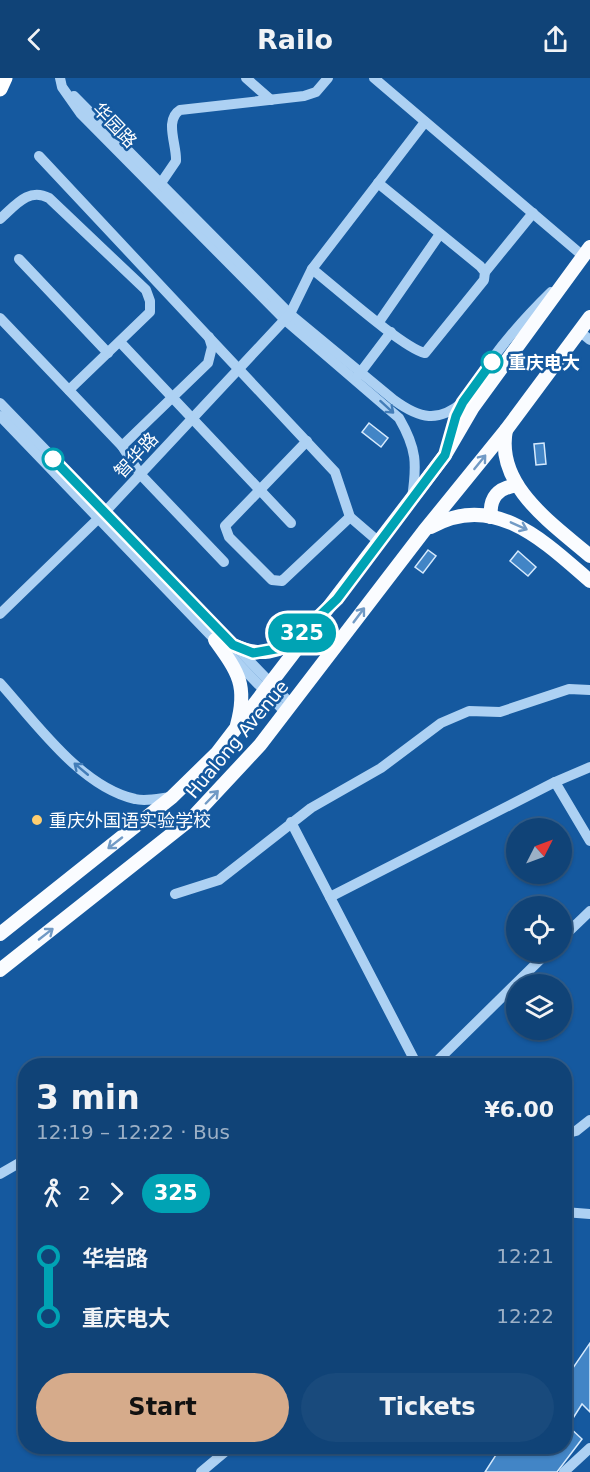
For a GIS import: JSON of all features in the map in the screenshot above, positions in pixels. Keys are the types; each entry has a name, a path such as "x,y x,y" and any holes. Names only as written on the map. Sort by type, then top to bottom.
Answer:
{"highway":[{"path":"0,89 5,78"}],"main road":[{"name":"Hualong Avenue","path":"0,934 172,797 234,733 445,455 472,406 586,251"},
{"name":"Hualong Avenue","path":"0,970 192,818 241,766 423,531 585,336 590,317"},
{"path":"506,430 504,457 517,484 539,511 590,556"},
{"path":"491,517 490,505 494,496 499,490 517,484"},
{"path":"423,531 457,516 491,517 522,527 540,538 590,581"},
{"path":"233,645 253,653 287,647 337,599"},
{"path":"215,640 235,668 243,690 241,710 234,733"}],"street":[{"path":"246,78 271,99"},
{"path":"161,183 176,161 171,122 180,110 316,92 328,78"},
{"path":"374,78 532,213 586,251"},
{"name":"华园路","path":"61,82 161,183 287,317"},
{"name":"华园路","path":"61,82 81,114 287,317 358,376 399,418 410,437 417,462 412,498"},
{"name":"智华路","path":"0,614 101,516 287,317 312,269 425,122"},
{"path":"39,156 207,332 335,472 350,517 380,542"},
{"path":"378,183 485,272"},
{"path":"0,219 29,194 40,193 49,198 146,290 150,301 150,312 69,390"},
{"path":"312,269 418,352 425,353 430,350 484,280 485,272 532,213"},
{"path":"379,322 440,234"},
{"path":"19,259 108,353"},
{"name":"Hualong Avenue","path":"445,455 456,416 463,402 530,313 564,279"},
{"path":"0,318 122,446 140,474 224,562"},
{"path":"122,446 207,363 212,347 207,332"},
{"path":"358,376 392,332"},
{"path":"120,342 291,523"},
{"name":"华园路","path":"358,376 419,414 442,416 463,402"},
{"path":"0,403 215,640 268,687"},
{"path":"0,416 233,645 288,708"},
{"path":"307,441 225,526 229,537 272,580 282,581 350,517"},
{"path":"0,684 77,767 108,790 137,800 172,797"},
{"path":"175,894 219,880 244,863 291,822 381,768 441,723 469,711 500,712 568,689 590,690"},
{"path":"330,897 555,782 590,767"},
{"path":"555,782 590,841"},
{"path":"291,822 413,1058"},
{"path":"572,928 590,911"},
{"path":"441,1058 538,962"},
{"path":"572,1132 590,1120"},
{"path":"0,1174 18,1164"},
{"path":"572,1213 590,1214"},
{"path":"564,1472 590,1448"},
{"path":"201,1472 222,1454"}],"building":[{"path":"369,423 388,438 381,447 362,432"},
{"path":"544,443 546,464 536,465 534,444"},
{"path":"428,550 436,556 423,573 415,567"},
{"path":"518,551 536,567 528,576 510,561"},
{"path":"590,1343 590,1412 582,1404 572,1420 572,1369"},
{"path":"572,1430 582,1439 572,1452"},
{"path":"571,1454 557,1472 485,1472 496,1455"}],"bus line":[{"name":"325","path":"53,459 233,645 253,653 280,650 292,643 337,599 445,455 456,416 463,402 492,362"}],"place":[{"name":"重庆电大","path":"492,362"},
{"name":"重庆外国语实验学校","path":"37,820"}]}
